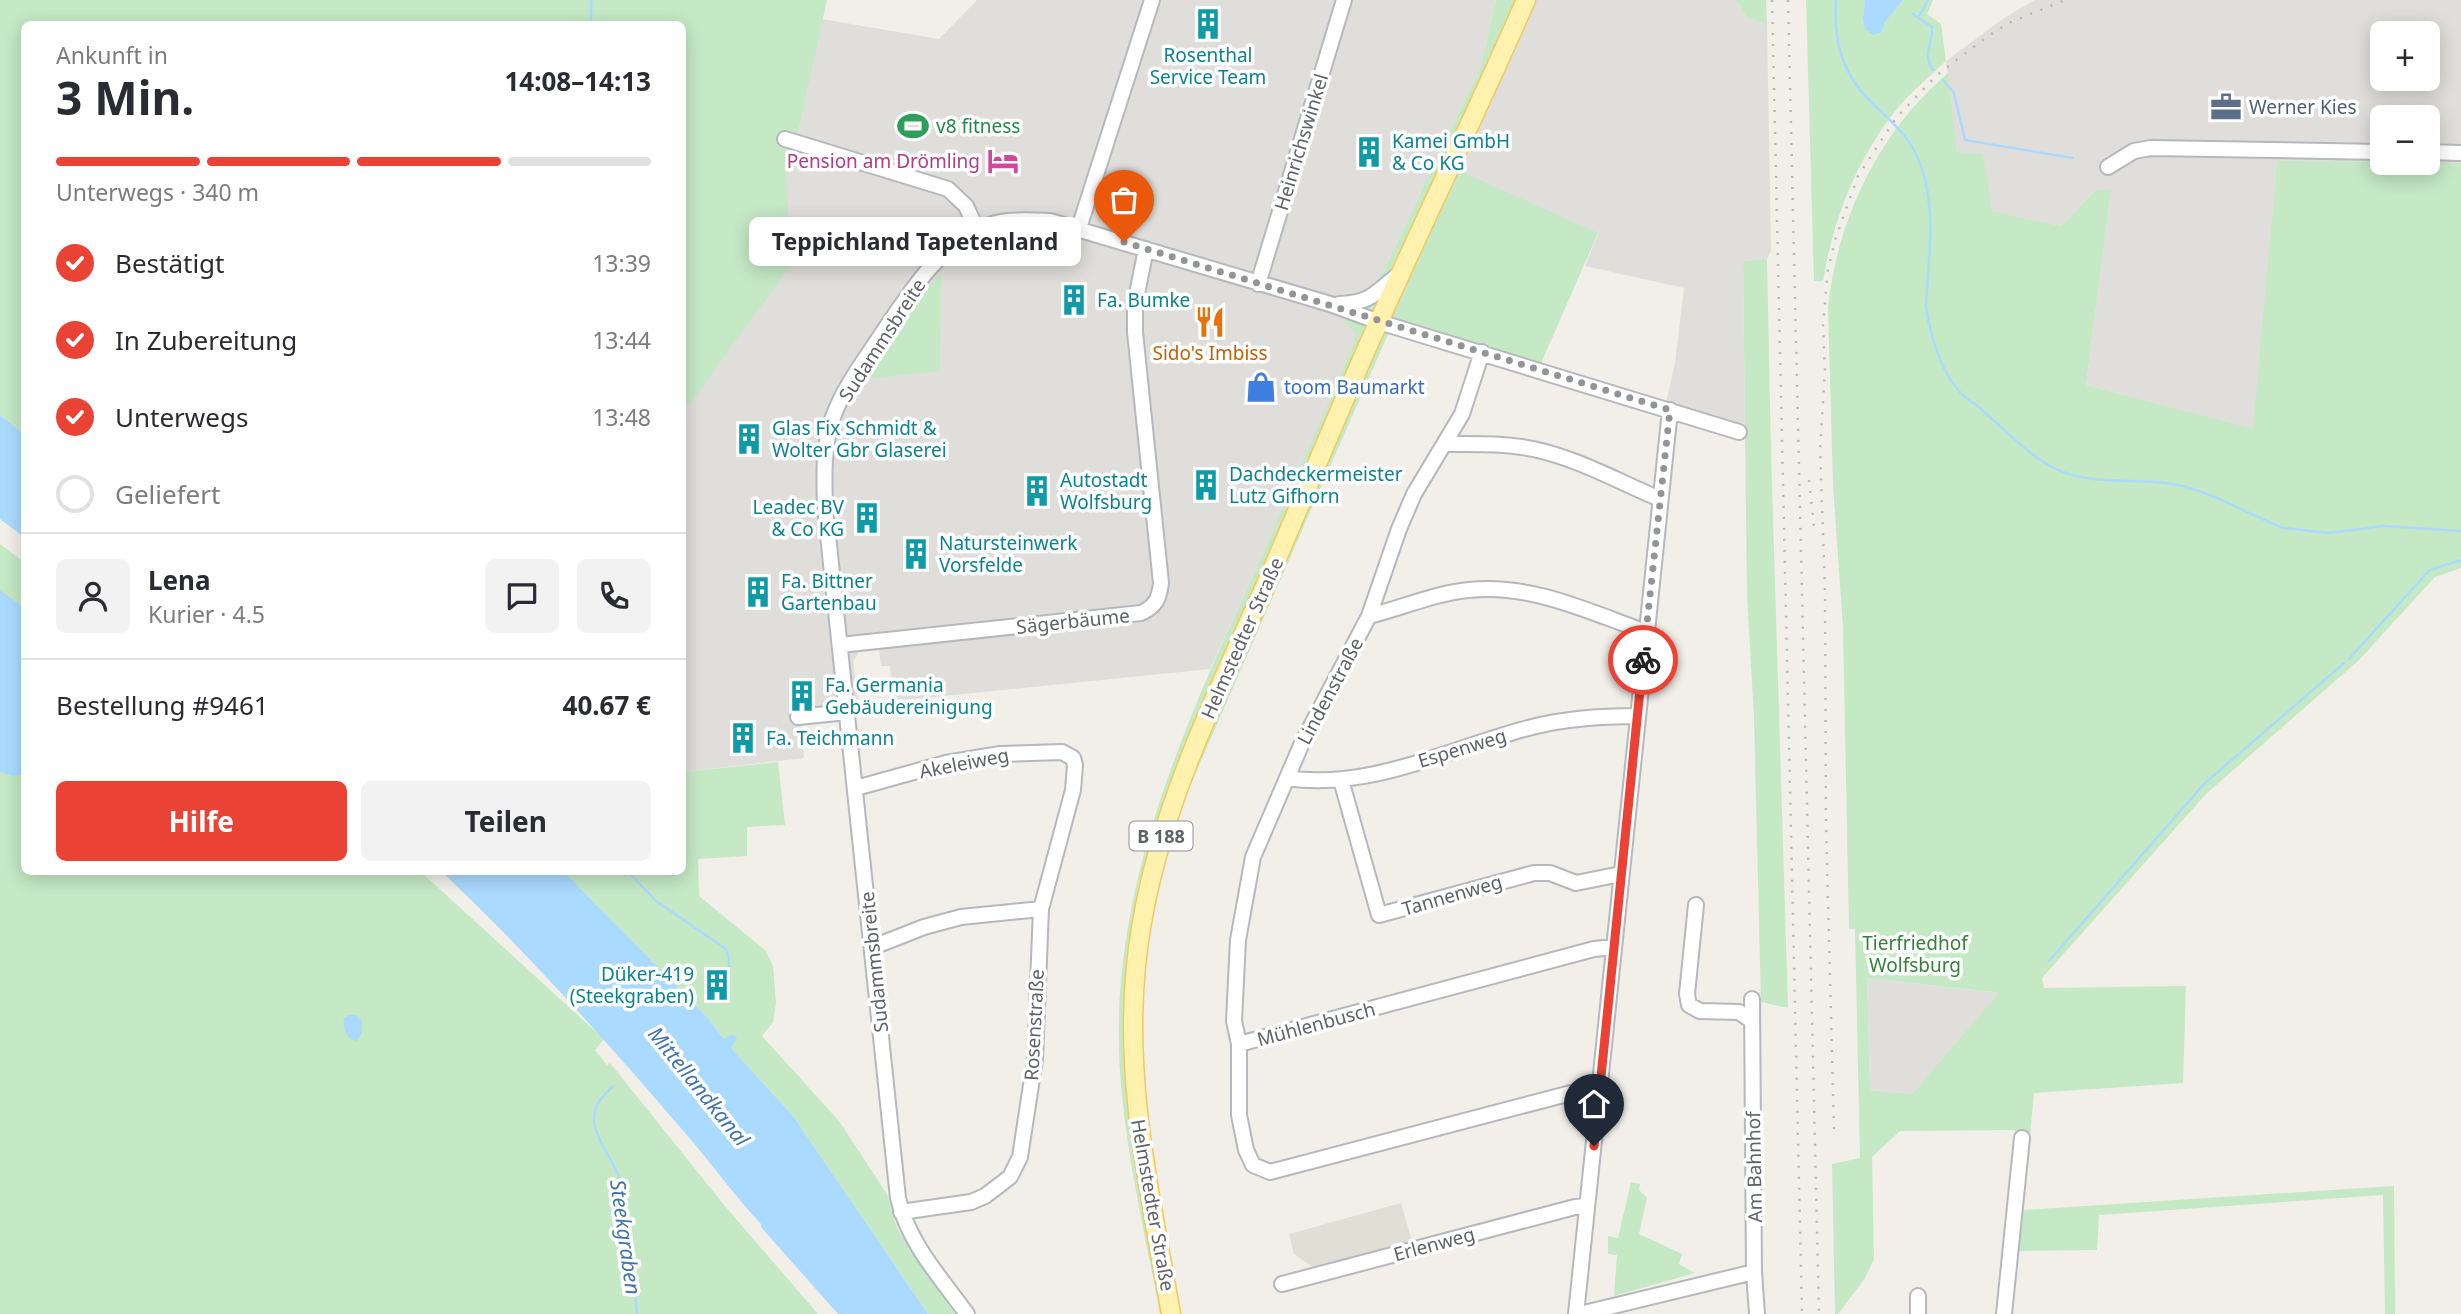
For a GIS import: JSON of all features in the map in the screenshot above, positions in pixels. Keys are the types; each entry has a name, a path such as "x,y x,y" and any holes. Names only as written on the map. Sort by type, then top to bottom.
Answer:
{"main road":[{"name":"Helmstedter Straße","path":"1171,1314 1135,1097 1133,1000 1144,906 1159,845 1178,786 1378,322 1475,117 1526,0"}],"street":[{"path":"1079,228 1152,0"},
{"name":"Heinrichswinkel","path":"1258,284 1344,0"},
{"path":"785,139 948,189 965,206 976,230"},
{"path":"2108,167 2134,151 2151,148 2370,152"},
{"path":"2440,152 2461,153"},
{"name":"Sudammsbreite","path":"967,1314 915,1242 901,1212 824,481 826,446 833,418 859,367 917,283 943,254 976,230 998,222 1020,219 1050,221 1330,304 1378,322 1739,432"},
{"name":"Sägerbäume","path":"840,645 1142,613 1152,608 1159,599 1161,583 1135,332 1135,304 1146,248"},
{"name":"Sudammsbreite","path":"1330,304 1354,304 1372,298 1401,274"},
{"name":"Lindenstraße","path":"1239,1044 1234,1021 1238,940 1253,857 1302,743 1369,616 1414,494 1462,414 1482,352"},
{"path":"1670,410 1598,1091 1578,1314 1754,1272"},
{"path":"1446,443 1536,449 1660,499"},
{"path":"1369,616 1469,590 1500,590 1546,596 1646,632"},
{"path":"798,717 847,712"},
{"name":"Espenweg","path":"1287,778 1308,782 1341,780 1402,766 1562,720 1638,716"},
{"name":"Akeleiweg","path":"856,788 946,763 1000,754 1056,751 1073,758"},
{"name":"Rosenstraße","path":"901,1212 978,1199 1004,1183 1015,1168 1023,1143 1035,1059 1041,909 1073,790 1073,758"},
{"name":"Tannenweg","path":"1341,780 1379,915 1534,873 1550,873 1576,883 1621,874"},
{"path":"1696,905 1687,994 1689,1005 1700,1011 1739,1012 1752,1021"},
{"path":"873,947 924,927 961,918 1041,909"},
{"name":"Mühlenbusch","path":"1598,1091 1572,1093 1270,1172 1253,1165 1246,1150 1239,1115 1239,1044 1594,949 1615,947"},
{"name":"Am Bahnhof","path":"1752,999 1754,1272 1757,1314"},
{"path":"2004,1314 2022,1138"},
{"name":"Erlenweg","path":"1282,1284 1587,1206"},
{"path":"1918,1296 1918,1314"}],"shaded area":[{"path":"977,0 1496,0 1481,66 1384,270 1373,285 1353,294 1345,323 1355,332 1355,340 1304,464 1210,669 894,701 890,666 881,666 879,650 859,652 853,661 860,714 801,721 804,758 686,772 686,405 689,405 786,130 798,133 822,19 939,39"},
{"path":"1535,0 1734,0 1747,18 1767,25 1771,251 1767,259 1743,261 1745,439 1663,416 1675,363 1684,288 1585,266 1598,234 1460,172"},
{"path":"2035,0 2461,0 2461,163 2440,163 2440,105 2370,105 2370,162 2277,162 2254,430 2086,385 2111,190 2096,190 2061,226 1991,211 1983,155 1957,152 1946,61 2004,18"},
{"path":"1867,978 2000,993 1912,1094 1870,1090"},
{"path":"1401,1203 1413,1245 1317,1270 1294,1254 1289,1234"}],"green space":[{"path":"0,0 827,0 798,133 787,130 784,141 791,265 689,405 686,405 686,21 21,21 21,432 0,415"},
{"path":"1496,0 1535,0 1460,171 1598,233 1535,377 1389,332 1179,811 1167,847 1153,908 1140,1018 1143,1099 1178,1314 1160,1314 1126,1128 1119,1053 1124,957 1133,899 1147,842 1185,731 1355,340 1355,332 1345,323 1353,294 1373,285 1384,270 1481,66"},
{"path":"1734,0 1766,0 1767,25 1747,18"},
{"path":"1806,0 1865,0 1863,18 1882,32 1885,22 1903,0 1933,0 1927,14 1941,24 1946,61 1899,107 1867,152 1840,215 1823,281 1814,281"},
{"name":"Tierfriedhof Wolfsburg","path":"1948,73 1957,152 1983,154 1992,211 2061,226 2096,190 2111,190 2086,385 2253,429 2277,161 2370,162 2370,175 2440,175 2440,163 2461,163 2461,568 2435,577 2358,661 2206,794 2042,978 2044,988 2186,986 2183,1083 2034,1093 2023,1210 2394,1186 2395,1314 2385,1314 2383,1195 2099,1215 2097,1250 2002,1249 2015,1130 1900,1131 1872,1157 1874,1259 1865,1278 1838,1314 1835,1314 1832,1164 1860,1158 1855,929 1849,929 1843,628 1833,485 1828,307 1841,241 1852,209 1882,149 1923,96","holes":["1867,978 1999,993 1912,1094 1870,1090"]},
{"path":"1767,259 1788,1008 1761,1002 1754,717 1747,595 1743,261"},
{"path":"941,273 940,371 867,379 901,324"},
{"path":"0,544 21,560 21,875 424,875 604,1039 595,1050 607,1065 610,1063 724,1205 818,1314 0,1314"},
{"path":"778,762 785,825 747,827 747,856 698,859 699,896 765,950 773,966 776,1003 773,1022 762,1036 839,1121 887,1194 897,1228 956,1314 928,1314 793,1116 731,1048 736,1038 732,1034 724,1039 706,1016 567,875 686,875 686,772"},
{"path":"1631,1182 1640,1184 1639,1190 1647,1198 1639,1234 1682,1254 1679,1264 1695,1273 1614,1296 1617,1255 1608,1254 1608,1236 1618,1238"}],"water":[{"path":"1865,0 1903,0 1885,22 1882,32 1873,35 1865,29"},
{"path":"0,415 21,432 21,535 0,519"},
{"path":"0,590 21,606 21,775 13,776 0,772"},
{"name":"Mittellandkanal","path":"445,875 567,875 706,1016 724,1039 732,1034 737,1038 731,1048 793,1116 928,1314 838,1314 597,1033 506,935"},
{"path":"356,1015 362,1021 362,1032 357,1041 347,1036 344,1018"}],"waterway":[{"name":"Steekgraben","path":"591,0 591,21"},
{"path":"1836,0 1836,31 1848,71 1864,95 1908,140 1923,172 1930,210 1926,307 1941,362 1964,397 2024,448 2045,463 2069,474 2100,480 2179,485 2283,528 2328,533 2384,526 2461,531"},
{"path":"1918,18 1928,0"},
{"path":"1913,14 1932,27 1928,59 1933,70"},
{"path":"1943,80 1954,93 1965,140 2073,158"},
{"path":"2349,659 2430,570 2461,560"},
{"path":"2049,961 2204,784 2344,663"},
{"name":"Steekgraben","path":"631,875 656,901 726,949 729,965 724,981"},
{"name":"Steekgraben","path":"613,1086 600,1100 594,1117 597,1134 622,1186 630,1234 637,1314"}],"railway":[{"path":"1772,0 1802,1314"},
{"path":"1788,0 1819,1314"},
{"path":"1834,1129 1820,449 1825,371 1823,325 1828,269 1836,237 1858,176 1896,118 1937,75 1988,36 2011,22 2065,0"},
{"path":"1809,480 1814,527"}],"way so far":[{"path":"1124,242 1670,410 1643,660"}],"place":[{"name":"Rosenthal Service Team","path":"1208,24"},
{"name":"Werner Kies","path":"2226,107"},
{"name":"v8 fitness","path":"913,126"},
{"name":"Kamei GmbH & Co KG","path":"1369,152"},
{"name":"Pension am Drömling","path":"1003,161"},
{"name":"Teppichland Tapetenland","path":"1124,242"},
{"name":"Fa. Bumke","path":"1074,300"},
{"name":"Sido's Imbiss","path":"1210,322"},
{"name":"toom Baumarkt","path":"1261,387"},
{"name":"Glas Fix Schmidt & Wolter Gbr Glaserei","path":"749,439"},
{"name":"Dachdeckermeister Lutz Gifhorn","path":"1206,485"},
{"name":"Autostadt Wolfsburg","path":"1037,491"},
{"name":"Leadec BV & Co KG","path":"867,518"},
{"name":"Natursteinwerk Vorsfelde","path":"916,554"},
{"name":"Fa. Bittner Gartenbau","path":"758,592"},
{"name":"Fa. Germania Gebäudereinigung","path":"802,696"},
{"name":"Fa. Teichmann","path":"743,738"},
{"name":"Düker-419 (Steekgraben)","path":"717,985"}],"route":[{"path":"1594,1146 1643,660"}]}
